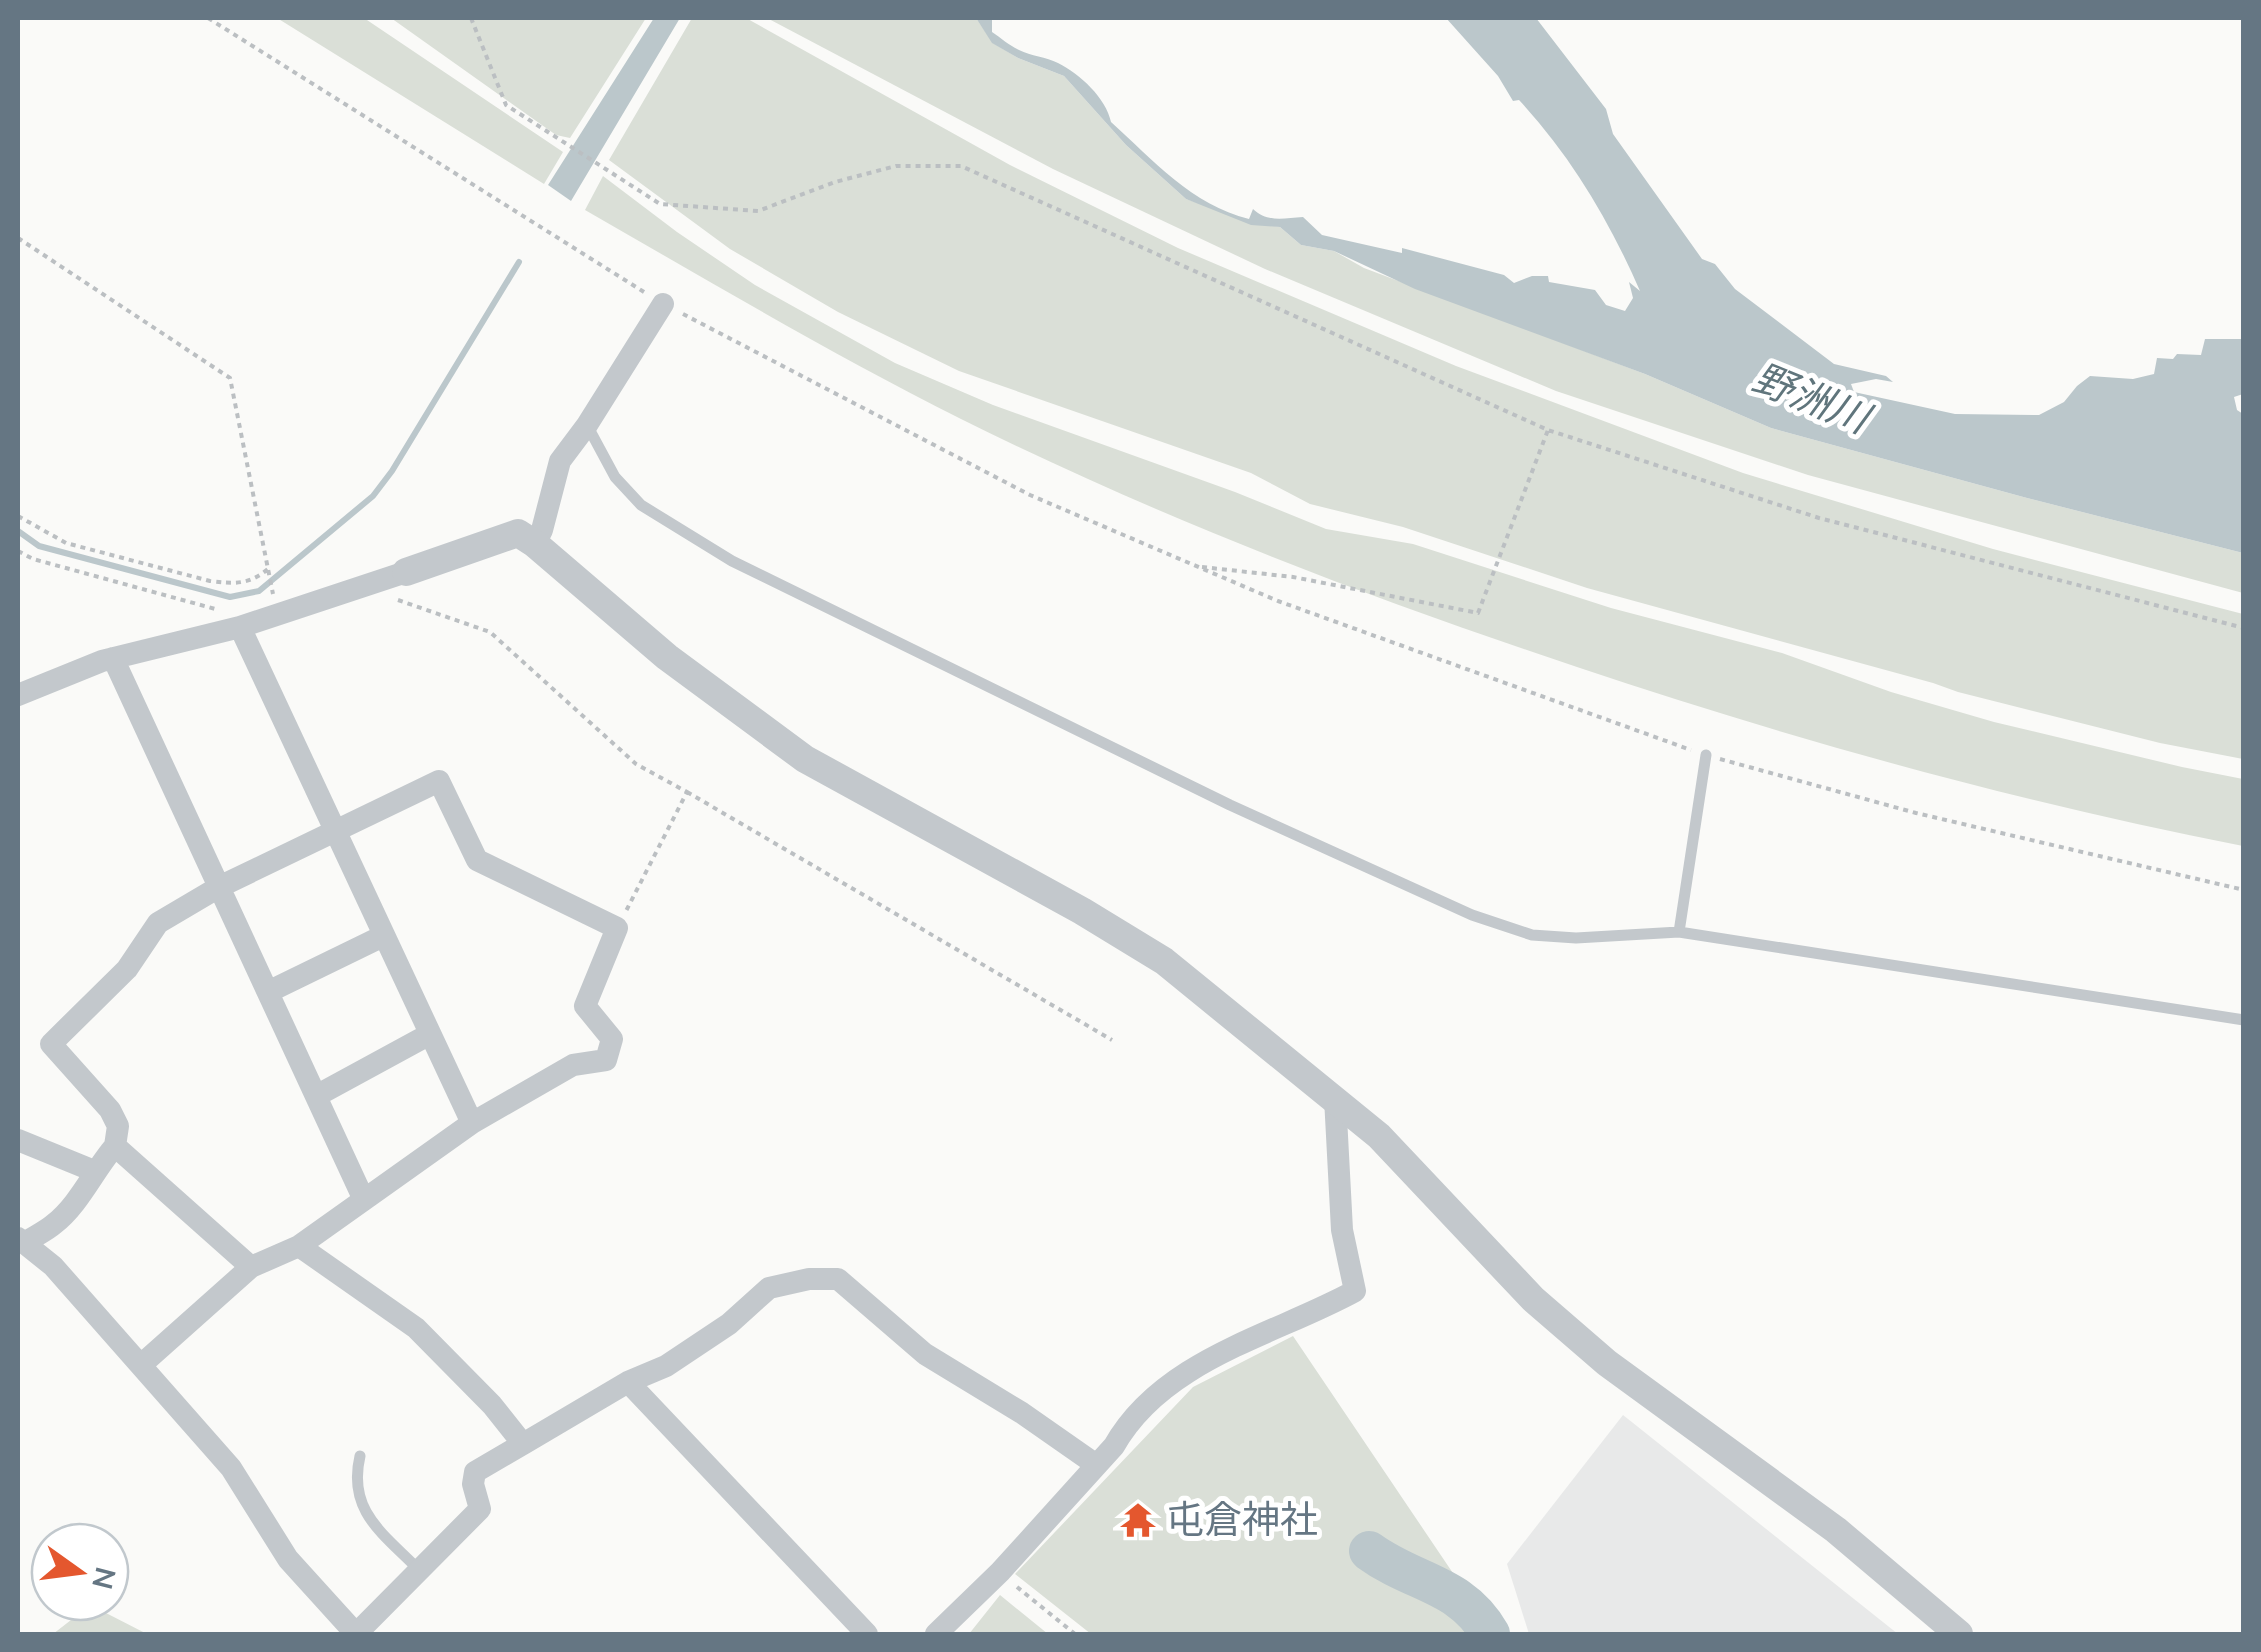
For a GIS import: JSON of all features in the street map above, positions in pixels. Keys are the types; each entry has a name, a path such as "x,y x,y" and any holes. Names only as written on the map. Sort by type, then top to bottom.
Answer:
{"street":[{"path":"534,544 542,530 560,461 663,304"},
{"path":"18,695 114,658 240,626 518,534 666,657 805,759 1082,910 1164,961 1378,1136 1548,1312 1607,1363 1836,1530 1959,1634"},
{"path":"240,626 472,1123"},
{"path":"114,658 364,1200"},
{"path":"141,1365 251,1267 300,1246 472,1123 573,1064 606,1060 612,1038 585,1006 616,928 478,860 439,781 219,887 158,923 127,969 50,1044 110,1110 118,1126 115,1146 77,1200 55,1224 22,1240 53,1266 231,1468 288,1559 356,1634 480,1509 473,1484 475,1472 628,1382 682,1356 729,1324 769,1288 809,1278 838,1280 925,1354 1022,1413 1094,1464"},
{"path":"268,992 383,936"},
{"path":"316,1096 430,1034"},
{"path":"936,1634 1000,1572 1159,1395 1203,1363 1356,1290 1342,1230 1335,1098"},
{"path":"18,1140 94,1171"},
{"path":"115,1146 251,1267"},
{"path":"300,1246 416,1328 492,1405 523,1444"},
{"path":"628,1382 867,1634"}],"lane":[{"path":"587,424 615,478 641,505 732,560 1230,805 1472,916 1532,936 1576,938 1679,932 2244,1020"},
{"path":"1679,932 1706,755"},
{"path":"360,1456 355,1477 366,1515 420,1570"}],"path":[{"path":"208,18 663,304 1030,494 1198,566 1278,600 1706,755 1916,813 2244,890"},
{"path":"471,18 506,105 660,204 758,211 836,182 896,166 961,166 1548,430 1819,518 2244,628"},
{"path":"18,238 230,378 272,592"},
{"path":"1198,566 1292,577 1478,613 1548,430"},
{"path":"18,516 66,543 210,581 252,582 268,571"},
{"path":"18,551 34,559 215,607 240,626"},
{"path":"398,600 490,632 636,764 1112,1040"},
{"path":"616,928 687,792"},
{"path":"1000,1572 1075,1634"}],"shaded area":[{"path":"277,18 364,18 563,152 544,184"},
{"path":"391,18 646,18 570,138 556,135"},
{"path":"692,18 746,18 1010,165 1178,248 1456,366 1743,473 1993,549 2243,614 2243,759 2160,743 1958,692 1587,588 1403,527 1310,504 1251,473 959,371 838,312 730,249 609,160"},
{"path":"767,18 976,18 993,43 1018,58 1064,76 1126,145 1186,199 1280,227 1301,245 1334,251 1364,268 1645,374 1771,428 2243,553 2243,593 1808,475 1556,391 1265,269 1053,169"},
{"path":"603,176 755,285 895,363 993,405 1326,529 1413,544 1611,608 1782,653 1891,692 1994,722 2243,779 2243,846 1990,789 1741,720 1420,613 1188,523 913,395 585,210"},
{"path":"1293,1336 1494,1634 1091,1634 1015,1574 1193,1387"},
{"path":"1623,1415 1898,1634 1529,1634 1507,1564"},
{"path":"1000,1595 1048,1634 969,1634"},
{"path":"68,1622 124,1622 147,1634 53,1634"}],"water":[{"path":"654,18 680,18 571,201 548,185"},
{"name":"野洲川","path":"976,18 992,18 992,32 1009,44 1075,73 1098,96 1111,122 1158,166 1191,192 1228,212 1249,219 1253,209 1270,218 1303,217 1322,235 1402,253 1402,248 1504,275 1514,283 1532,276 1548,276 1549,282 1595,290 1606,305 1625,311 1633,298 1629,282 1640,291 1587,190 1538,121 1519,100 1513,101 1498,76 1446,18 1536,18 1606,109 1613,134 1702,259 1715,264 1735,289 1834,364 1886,376 1893,382 1876,379 1851,384 1854,392 1955,414 2039,415 2064,402 2090,376 2133,379 2154,374 2157,358 2201,355 2205,339 2243,339 2243,394 2234,397 2237,410 2243,414 2243,553 1771,428 1645,374 1415,289 1334,251 1301,245 1280,227 1251,225 1186,199 1126,145 1064,76 992,43"}],"waterway":[{"path":"18,531 39,546 230,597 259,591 373,496 519,262"},
{"path":"1369,1551 1451,1594 1478,1617 1490,1634"}],"place":[{"name":"屯倉神社","path":"1138,1520"}]}
